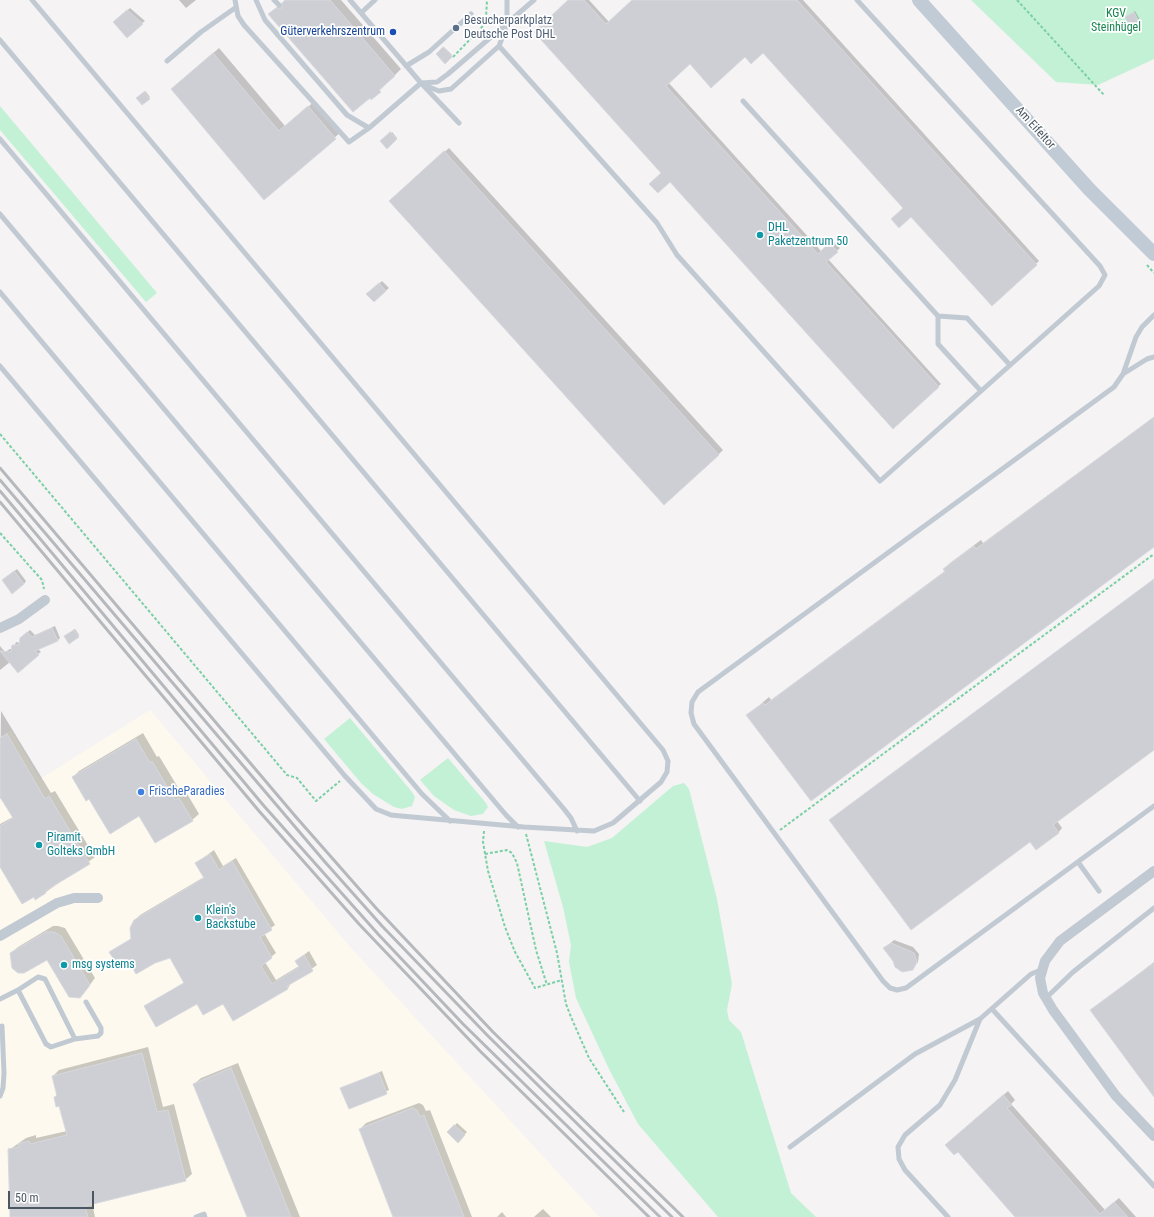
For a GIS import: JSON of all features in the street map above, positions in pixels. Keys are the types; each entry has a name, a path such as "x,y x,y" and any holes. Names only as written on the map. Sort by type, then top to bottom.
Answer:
{"main road":[{"name":"Am Eifeltor","path":"919,0 1090,189 1154,254"}],"street":[{"path":"0,628 18,619 45,600"},
{"path":"1154,871 1060,941 1045,961 1040,978 1043,993 1046,998 1116,1096 1154,1136"},
{"path":"0,936 57,903 74,898 98,898"}],"lane":[{"path":"0,366 368,803 381,812 396,816 451,822 577,831 601,829 613,823 661,782 667,772 668,761 663,750 32,0"},
{"path":"235,0 235,8 244,24 349,142 369,128 421,83 437,82 534,0"},
{"path":"256,0 265,20 347,115 369,128"},
{"path":"274,0 279,5"},
{"path":"350,0 421,83 459,123"},
{"path":"361,13 375,0"},
{"path":"421,83 439,91 451,89 499,46 506,25 507,0"},
{"path":"499,46 657,223 677,255 880,481 1099,286 1105,275 1100,266 857,0"},
{"path":"167,61 201,32 235,8"},
{"path":"406,66 429,52 471,14"},
{"path":"0,40 640,801"},
{"path":"743,101 938,316 938,344 981,391"},
{"path":"0,139 571,818 577,831"},
{"path":"0,214 506,815 521,827"},
{"path":"0,292 422,794 451,822"},
{"path":"1154,315 1142,327 1136,337 1123,374 1114,387 698,692 692,702 691,713 694,724 883,981 890,988 897,990 906,988 1154,806"},
{"path":"938,316 967,318 1010,366"},
{"path":"1123,374 1147,359 1154,357"},
{"path":"1078,862 1099,891"},
{"path":"1046,998 1072,972 1154,908"},
{"path":"790,1147 915,1054 980,1019 1031,974 1042,970"},
{"path":"0,999 18,990 38,977 45,979 75,1039"},
{"path":"18,990 46,1044 51,1047 75,1039 98,1036 101,1032 101,1028 86,1002"},
{"path":"992,1009 1154,1186"},
{"path":"948,1217 905,1170 898,1159 898,1147 905,1135 940,1104 955,1080 980,1019"},
{"path":"0,1096 3,1088 4,1073 2,1026"},
{"path":"196,1217 204,1214 205,1217"}],"path":[{"path":"448,62 482,27 486,18 486,0"},
{"path":"1017,0 1104,95"},
{"path":"0,434 287,775 297,778 316,801 346,776"},
{"path":"0,533 42,580 45,600"},
{"path":"775,834 1154,554"},
{"path":"484,824 483,842 488,871 505,927 515,952 535,988 563,980"},
{"path":"521,827 563,980 566,1004 576,1032 603,1081 624,1112"},
{"path":"485,854 507,850 512,853 517,863 536,950 547,985"}],"shaded area":[{"path":"150,710 352,949 599,1217 0,1217 0,737 11,730 40,779"}],"green space":[{"name":"KGV Steinhügel","path":"971,0 1154,0 1154,59 1098,85 1056,82"},
{"path":"0,106 157,293 146,302 0,130"},
{"path":"350,718 412,792 415,797 412,806 402,809 394,807 373,794 361,783 324,739"},
{"path":"448,758 486,803 488,807 483,814 471,816 454,810 434,796 420,780"},
{"path":"684,783 689,789 717,899 732,984 727,1010 729,1020 741,1032 791,1193 816,1217 718,1217 638,1124 609,1069 576,998 569,962 571,945 563,907 544,841 587,847 612,838 673,786"}],"building":[{"path":"285,0 330,0 395,76 379,90 381,92 371,100 370,98 353,112 268,14 276,8 282,8 282,3"},
{"name":"DHL Paketzentrum 50","path":"568,0 584,0 606,24 632,0 797,0 1037,265 992,306 911,217 899,228 891,219 903,208 763,53 751,64 745,57 711,88 690,64 666,86 818,254 829,243 838,252 826,262 939,387 893,429 670,182 658,193 649,184 661,173 534,32"},
{"path":"127,10 143,24 127,38 113,22"},
{"path":"1134,12 1139,22 1130,27 1125,17"},
{"path":"443,47 452,57 445,64 436,54"},
{"path":"213,53 279,131 308,106 336,139 264,200 171,89"},
{"path":"144,92 150,99 142,105 136,98"},
{"path":"390,132 397,139 387,149 380,141"},
{"path":"444,151 719,455 664,505 389,201"},
{"path":"379,283 386,291 374,302 366,294"},
{"path":"1154,417 1154,547 811,801 746,715 763,703 765,705 945,572 943,569 974,546 976,549"},
{"path":"14,571 24,584 12,594 2,580"},
{"path":"1154,579 1154,750 1053,825 1059,833 1036,850 1030,842 911,930 829,820"},
{"path":"52,628 58,641 35,651 39,655 18,673 0,651 11,652 12,645 19,645 20,638 27,632 32,637"},
{"path":"74,630 79,637 69,644 64,636"},
{"name":"Piramit Golteks GmbH","path":"7,734 45,799 49,796 90,864 45,891 46,893 35,900 34,897 22,904 0,867 0,826 13,818 0,797 0,738"},
{"name":"FrischeParadies","path":"136,739 150,763 152,761 175,800 179,798 193,821 155,843 139,816 110,834 89,799 86,801 72,777"},
{"path":"210,854 219,870 232,861 272,930 260,937 272,958 261,966 272,984 299,967 295,961 304,955 313,971 287,986 288,989 233,1021 223,1004 203,1015 197,1004 156,1027 144,1006 184,983 170,958 155,963 136,974 128,960 119,959 115,961 109,952 131,939 130,928 134,920 204,878 195,863"},
{"name":"msg systems","path":"46,932 54,932 61,936 90,985 80,998 69,997 47,960 24,973 18,973 12,968 10,953"},
{"path":"891,943 914,953 917,962 913,970 902,972 895,967 893,961 883,948"},
{"path":"1154,963 1154,1097 1090,1010"},
{"path":"142,1053 157,1112 168,1110 186,1181 85,1206 88,1217 10,1217 8,1149 19,1147 18,1144 29,1141 30,1144 67,1135 59,1106 56,1107 54,1097 57,1096 52,1076"},
{"path":"231,1068 291,1217 247,1217 193,1084"},
{"path":"379,1073 387,1094 349,1109 340,1088"},
{"path":"1003,1095 1012,1105 1007,1108 1100,1214 1114,1202 1128,1217 1015,1217 958,1152 954,1155 945,1145"},
{"path":"412,1108 417,1110 420,1117 424,1115 464,1217 393,1217 359,1129"},
{"path":"454,1125 465,1135 458,1143 447,1132"}],"railway":[{"path":"0,468 296,817 376,908 493,1032 683,1217"},
{"path":"0,480 325,862 382,926 488,1036 672,1217"},
{"path":"0,491 264,806 378,934 463,1024 660,1217"},
{"path":"0,502 259,811 359,924 480,1051 649,1217"}],"place":[{"name":"Besucherparkplatz Deutsche Post DHL","path":"456,28"},
{"name":"Güterverkehrszentrum","path":"393,32"},
{"name":"DHL Paketzentrum 50","path":"760,235"},
{"name":"FrischeParadies","path":"141,792"},
{"name":"Piramit Golteks GmbH","path":"39,845"},
{"name":"Klein's Backstube","path":"198,918"},
{"name":"msg systems","path":"64,965"}]}
